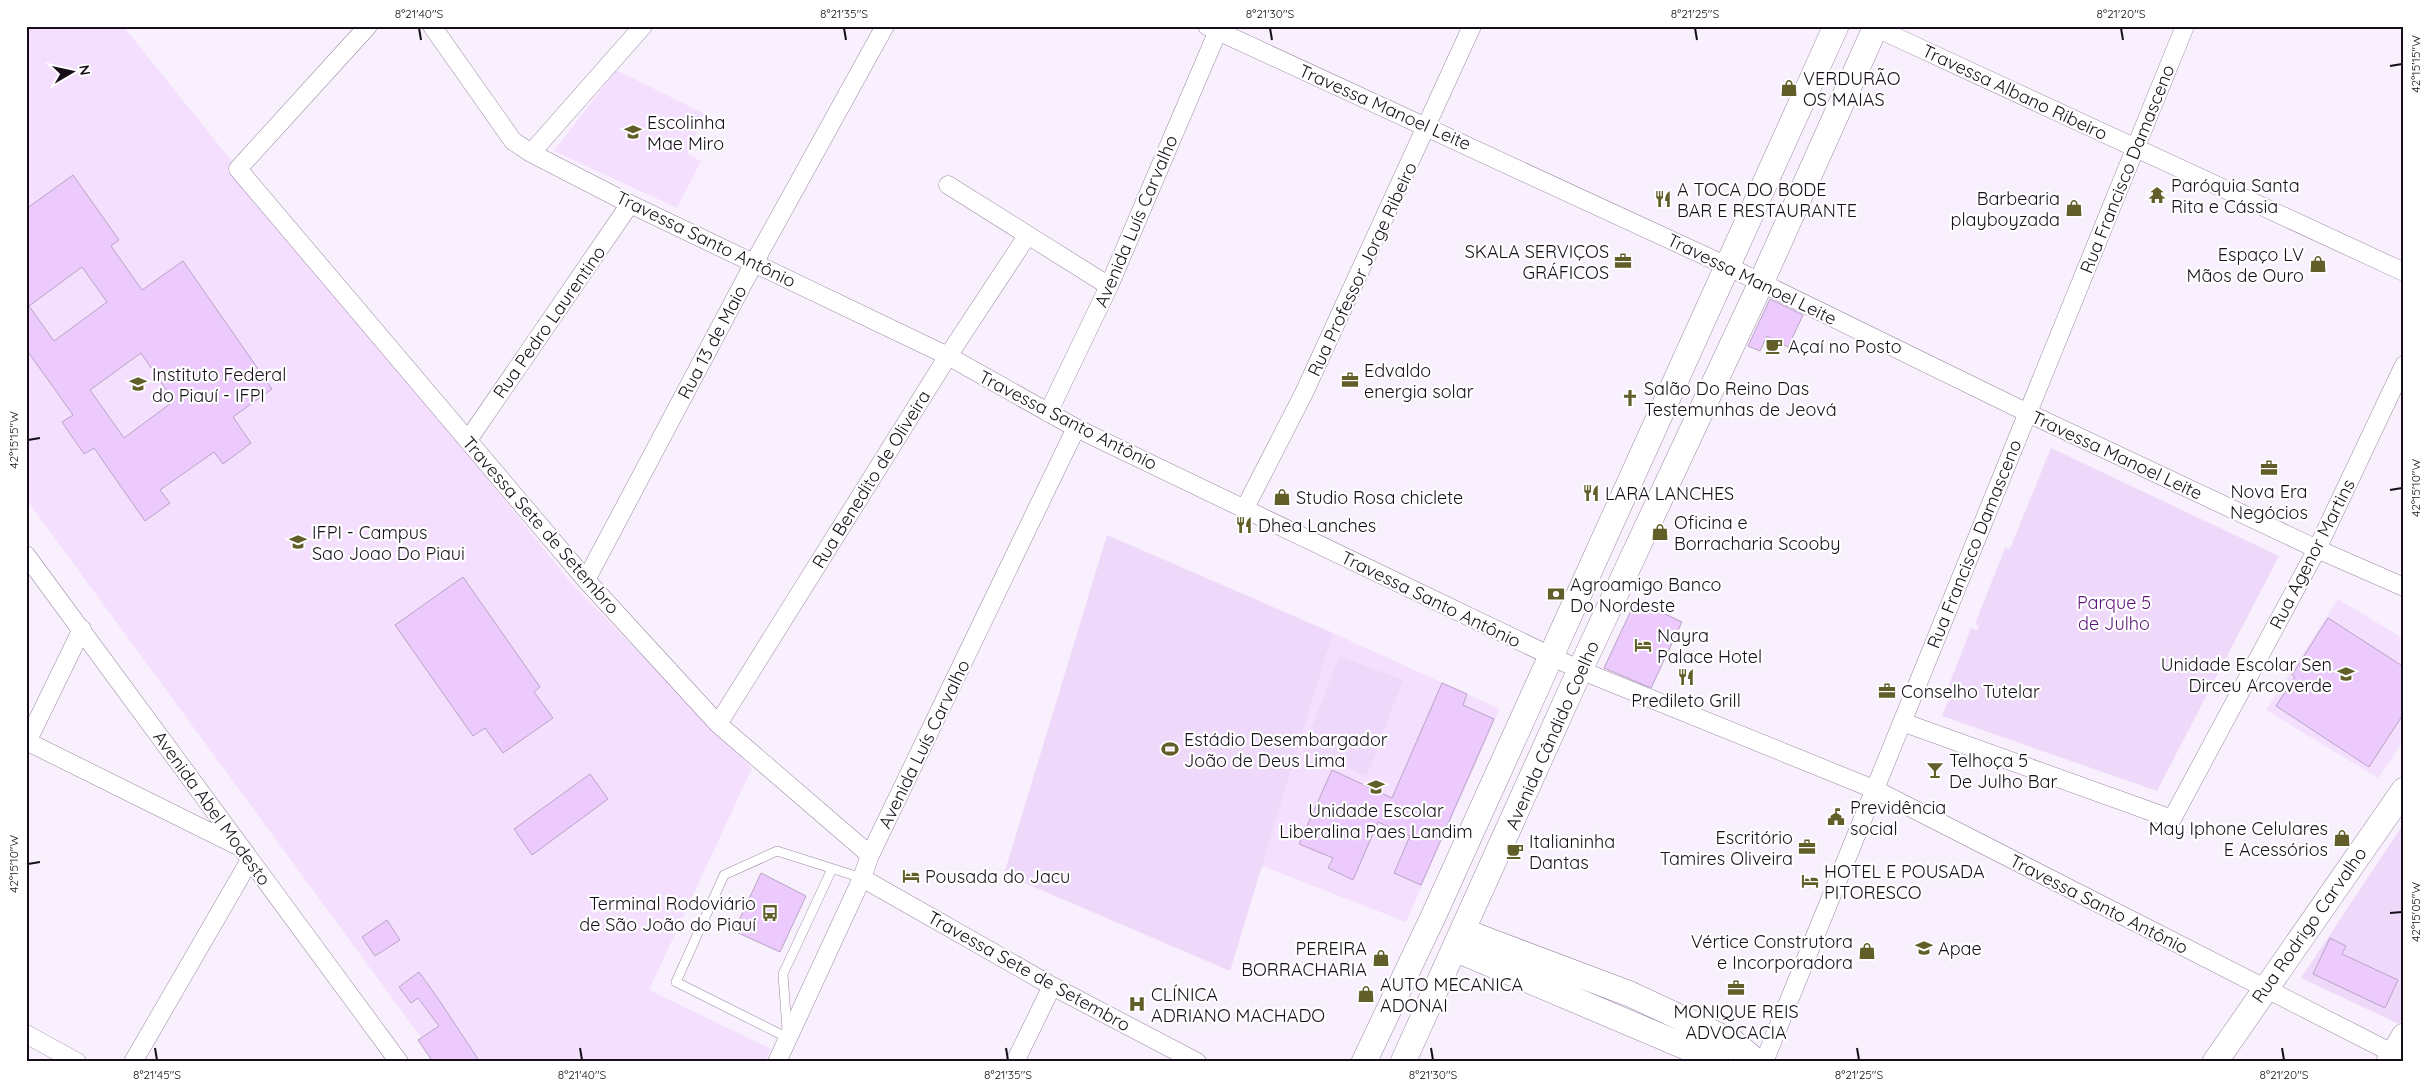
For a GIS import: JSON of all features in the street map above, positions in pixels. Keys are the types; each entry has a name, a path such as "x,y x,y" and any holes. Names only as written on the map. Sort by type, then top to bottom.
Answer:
{"main road":[{"name":"Avenida Cândido Coelho","path":"1364,1062 1433,917 1836,26"},
{"name":"Avenida Cândido Coelho","path":"1403,1062 1580,670 1761,283 1874,27"},
{"name":"Rua Rodrigo Carvalho","path":"2215,1062 2264,988 2404,790"},
{"path":"1459,940 1630,994 1733,1042 1757,1062"},
{"path":"1459,940 1618,1016 1721,1062"},
{"path":"1618,1016 1630,994"}],"street":[{"name":"Travessa Sete de Setembro","path":"368,26 238,169 586,580 718,724 870,855"},
{"name":"Travessa Santo Antônio","path":"432,26 513,141 531,153 630,204 948,356 1076,428 1580,670 1876,790 2264,988 2398,1053"},
{"path":"531,153 643,26"},
{"name":"Rua 13 de Maio","path":"586,580 754,263 885,26"},
{"name":"Rua Professor Jorge Ribeiro","path":"1245,508 1304,393 1428,126 1472,26"},
{"name":"Rua Francisco Damasceno","path":"1764,1062 2186,26"},
{"name":"Travessa Albano Ribeiro","path":"1874,27 2404,272"},
{"name":"Travessa Manoel Leite","path":"1215,28 1727,266 2028,413 2317,549 2404,587"},
{"name":"Avenida Luís Carvalho","path":"1048,413 1109,286 1215,28"},
{"path":"948,185 1109,286"},
{"name":"Rua Pedro Laurentino","path":"468,440 630,204"},
{"name":"Rua Benedito de Oliveira","path":"718,724 948,356 1027,236"},
{"name":"Rua Agenor Martins","path":"1902,722 2172,819 2317,549 2404,365"},
{"name":"Avenida Luís Carvalho","path":"777,1062 862,878 870,855 1076,428"},
{"name":"Avenida Abel Modesto","path":"26,555 399,1062"},
{"path":"82,629 27,742 245,854 133,1062"},
{"name":"Travessa Sete de Setembro","path":"862,878 1052,986 1198,1062"},
{"path":"1015,1062 1052,986"},
{"path":"26,1034 77,1062"}],"lane":[{"path":"788,1038 676,982 724,875 777,851 862,878"},
{"path":"788,1038 783,974 832,869"}],"shaded area":[{"name":"IFPI - Campus Sao Joao Do Piaui","path":"26,26 123,26 573,585 752,768 649,990 771,1049 765,1062 439,1062 26,499"},
{"name":"Escolinha Mae Miro","path":"616,70 705,114 687,154 701,161 677,208 554,151"},
{"name":"Unidade Escolar Sen Dirceu Arcoverde","path":"2338,599 2404,639 2404,740 2378,778 2266,710"},
{"name":"Unidade Escolar Liberalina Paes Landim","path":"1333,633 1500,709 1406,922 1262,866"}],"green space":[{"name":"Parque 5 de Julho","path":"2051,448 2279,556 2157,791 1942,716 1950,697 1945,695 1971,628 1977,630 1979,626 1975,624 2005,548 2010,549"},
{"name":"Estádio Desembargador João de Deus Lima","path":"1107,535 1333,633 1230,971 1004,874"},
{"path":"1339,656 1403,680 1367,776 1303,751"},
{"path":"2404,823 2404,1015 2399,1024 2301,978"}],"building":[{"path":"73,175 119,240 111,246 142,290 183,261 272,389 233,417 251,443 223,464 214,452 160,490 170,503 145,521 94,448 84,454 62,422 73,415 26,349 26,209","holes":["82,267 107,302 54,341 29,306","141,353 174,401 124,438 90,390"]},
{"path":"1770,299 1803,315 1788,347 1767,336 1760,351 1748,346"},
{"path":"463,577 540,687 534,692 553,718 503,753 485,728 473,736 395,625"},
{"name":"Nayra Palace Hotel","path":"1636,600 1682,622 1651,688 1604,668"},
{"name":"Unidade Escolar Sen Dirceu Arcoverde","path":"2328,618 2404,667 2404,713 2369,767 2276,706 2295,677 2292,675"},
{"path":"1442,683 1467,694 1463,705 1494,719 1421,885 1394,873 1410,836 1378,822 1353,880 1328,868 1333,858 1299,844 1332,770 1392,798"},
{"path":"590,774 608,799 532,855 514,829"},
{"name":"Terminal Rodoviário de São João do Piauí","path":"761,873 806,896 780,952 734,931"},
{"path":"387,920 400,940 375,956 362,937"},
{"path":"2330,938 2346,946 2342,954 2398,980 2385,1008 2313,974"},
{"path":"419,972 480,1062 433,1062 418,1040 439,1026 418,998 411,1003 399,987"}],"place":[{"name":"VERDURÃO OS MAIAS","path":"1789,88"},
{"name":"Escolinha Mae Miro","path":"633,132"},
{"name":"Paróquia Santa Rita e Cássia","path":"2157,195"},
{"name":"A TOCA DO BODE BAR E RESTAURANTE","path":"1663,199"},
{"name":"Barbearia playboyzada","path":"2074,208"},
{"name":"SKALA SERVIÇOS GRÁFICOS","path":"1623,261"},
{"name":"Espaço LV Mãos de Ouro","path":"2318,264"},
{"name":"Açaí no Posto","path":"1774,346"},
{"name":"Edvaldo energia solar","path":"1350,380"},
{"name":"Instituto Federal do Piauí - IFPI","path":"138,384"},
{"name":"Salão Do Reino Das Testemunhas de Jeová","path":"1630,398"},
{"name":"Nova Era Negócios","path":"2269,468"},
{"name":"LARA LANCHES","path":"1591,493"},
{"name":"Studio Rosa chiclete","path":"1282,497"},
{"name":"Dhea Lanches","path":"1244,525"},
{"name":"Oficina e Borracharia Scooby","path":"1660,532"},
{"name":"IFPI - Campus Sao Joao Do Piaui","path":"298,542"},
{"name":"Agroamigo Banco Do Nordeste","path":"1556,594"},
{"name":"Nayra Palace Hotel","path":"1643,645"},
{"name":"Unidade Escolar Sen Dirceu Arcoverde","path":"2346,674"},
{"name":"Predileto Grill","path":"1686,677"},
{"name":"Conselho Tutelar","path":"1887,691"},
{"name":"Estádio Desembargador João de Deus Lima","path":"1170,749"},
{"name":"Telhoça 5 De Julho Bar","path":"1935,770"},
{"name":"Unidade Escolar Liberalina Paes Landim","path":"1376,787"},
{"name":"Previdência social","path":"1836,817"},
{"name":"May Iphone Celulares E Acessórios","path":"2342,838"},
{"name":"Escritório Tamires Oliveira","path":"1807,847"},
{"name":"Italianinha Dantas","path":"1515,851"},
{"name":"Pousada do Jacu","path":"911,876"},
{"name":"HOTEL E POUSADA PITORESCO","path":"1810,881"},
{"name":"Terminal Rodoviário de São João do Piauí","path":"770,913"},
{"name":"Apae","path":"1924,948"},
{"name":"Vértice Construtora e Incorporadora","path":"1867,951"},
{"name":"PEREIRA BORRACHARIA","path":"1381,958"},
{"name":"MONIQUE REIS ADVOCACIA","path":"1736,988"},
{"name":"AUTO MECANICA ADONAI","path":"1366,994"},
{"name":"CLÍNICA ADRIANO MACHADO","path":"1137,1004"}]}
